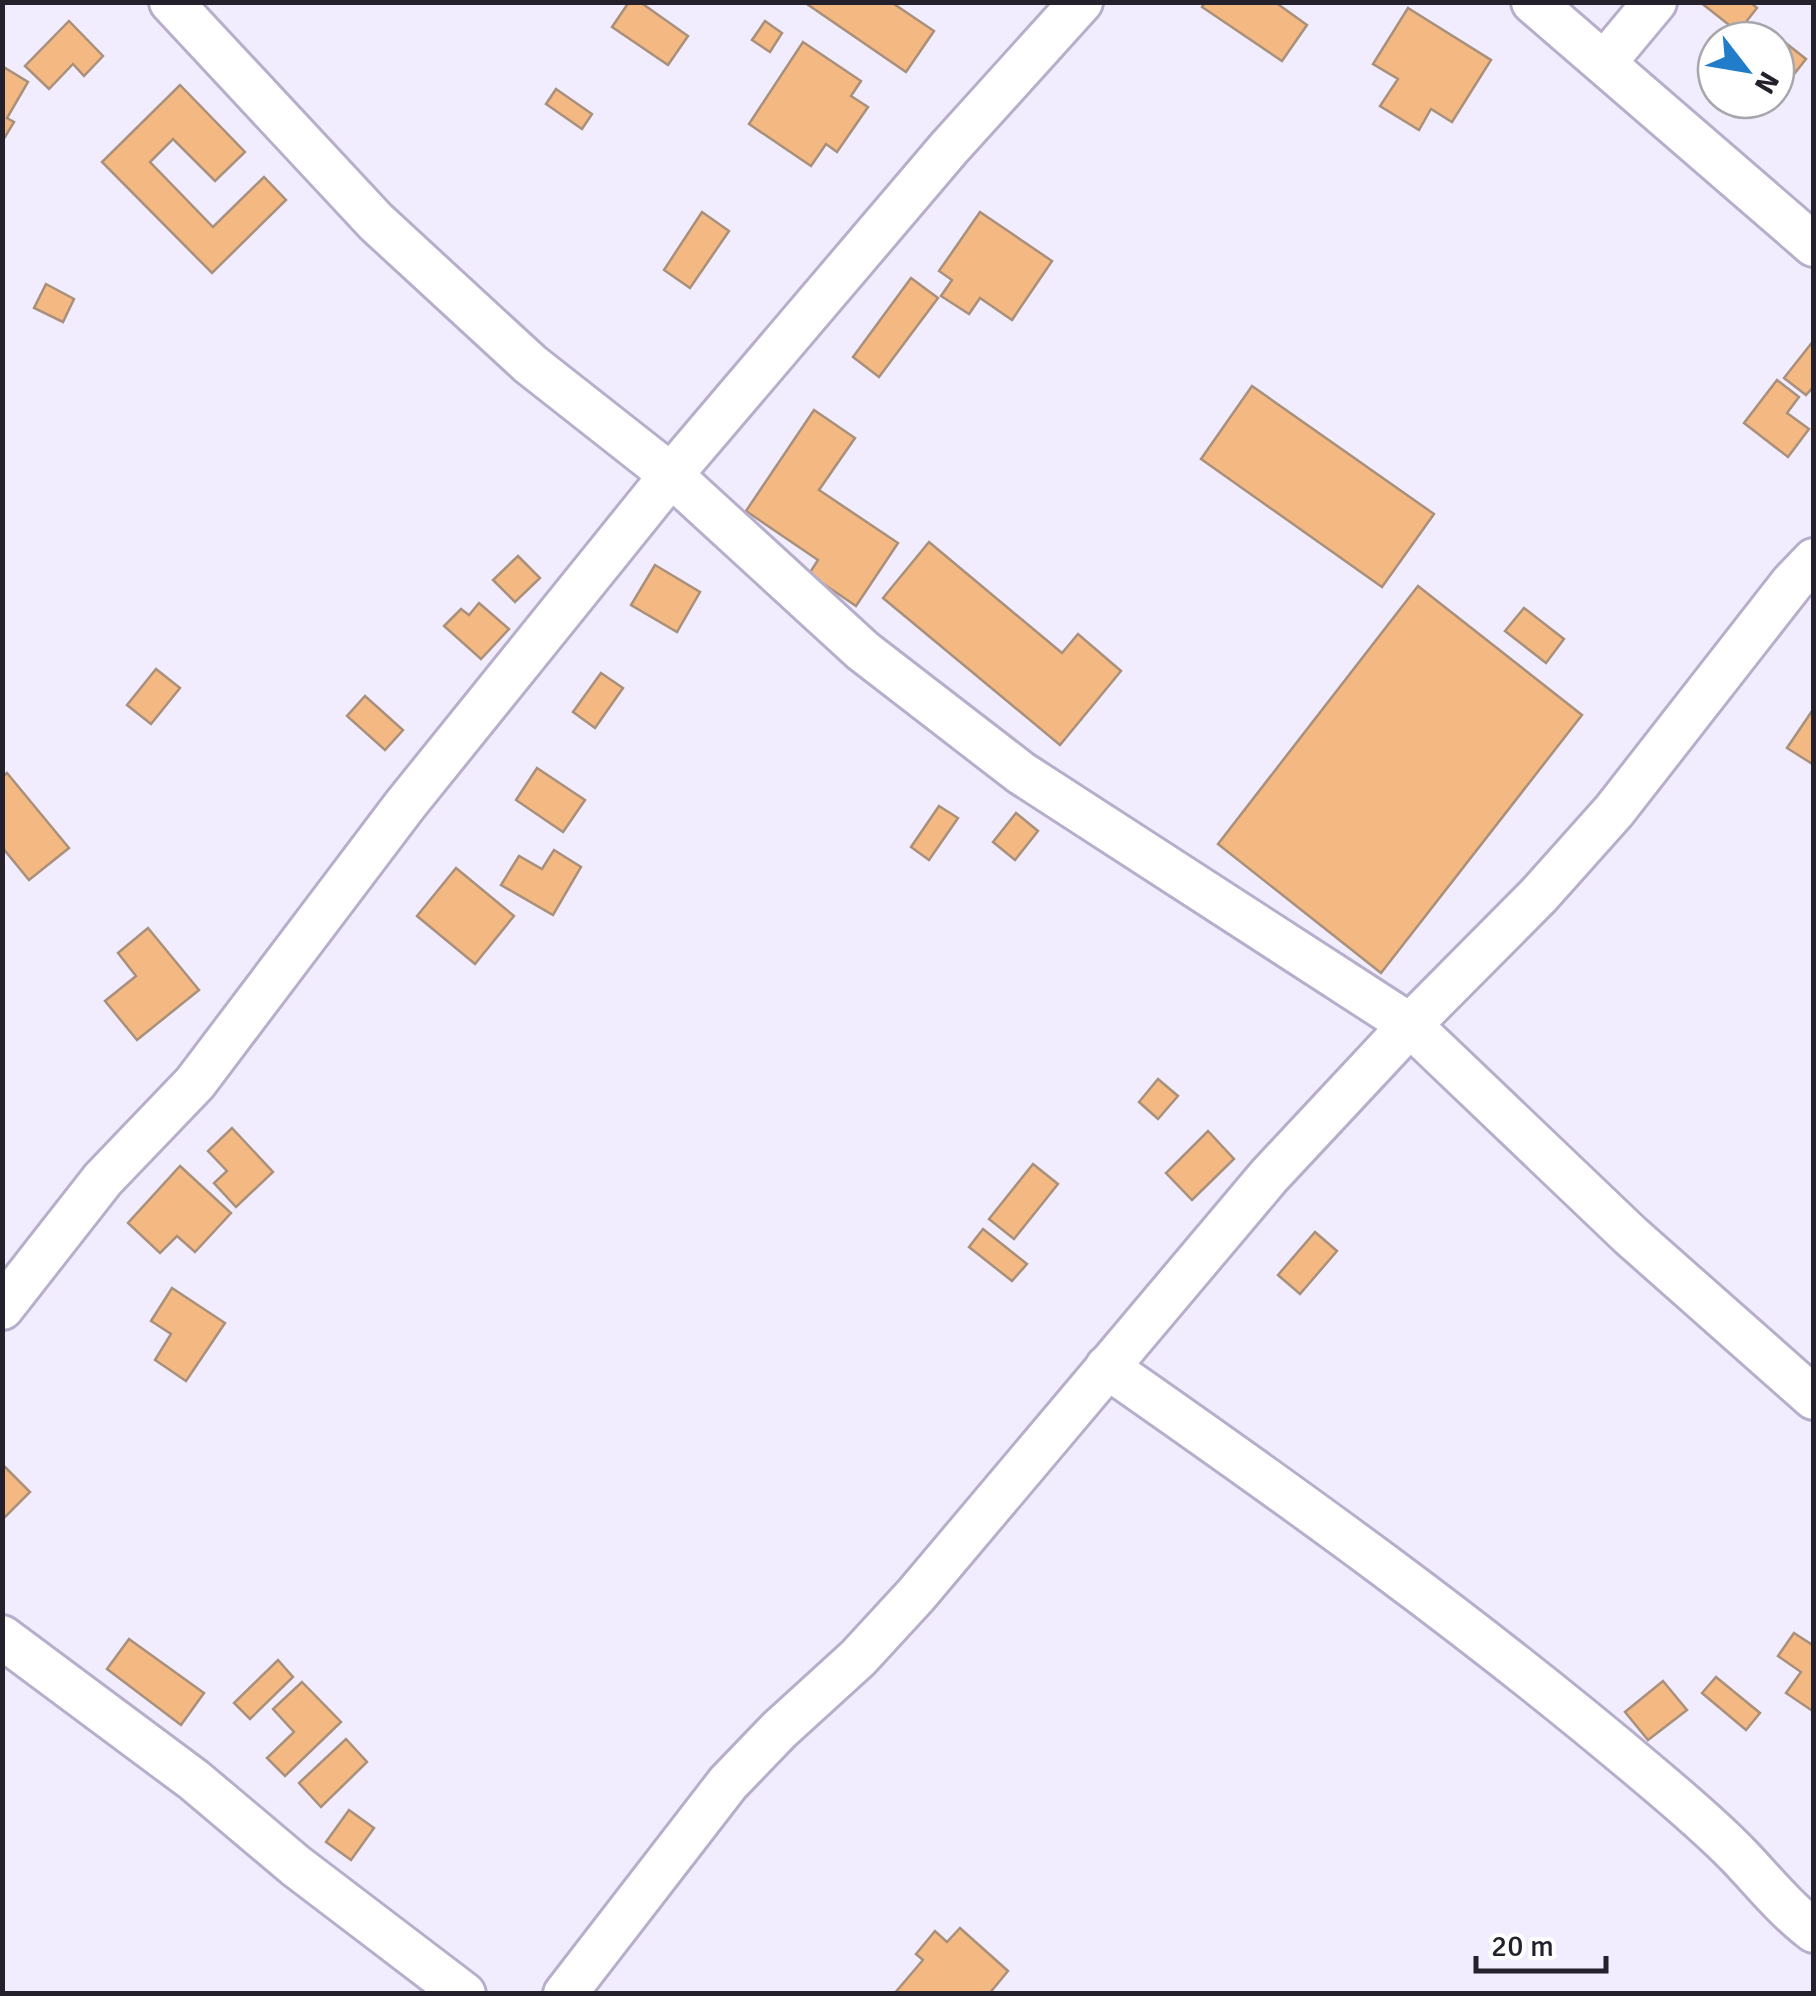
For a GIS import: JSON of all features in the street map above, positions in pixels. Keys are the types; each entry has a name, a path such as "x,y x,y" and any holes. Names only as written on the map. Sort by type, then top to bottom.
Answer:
{"street":[{"path":"171,2 376,222 530,364 671,476 862,651 1021,773 1410,1025 1631,1236 1814,1398"},
{"path":"2,1308 103,1179 195,1083 404,805 671,476 949,148 1081,2"},
{"path":"1533,2 1814,245"},
{"path":"1605,62 1656,2"},
{"path":"565,1994 728,1783 858,1658 1269,1176 1538,895 1614,810 1814,560"},
{"path":"1107,1367 1327,1520 1542,1688 1664,1788 1738,1855 1787,1910 1814,1931"},
{"path":"2,1638 194,1780 296,1866 464,1994"}],"building":[{"path":"629,2 640,2 688,36 668,65 612,27"},
{"path":"804,2 891,2 934,31 906,72"},
{"path":"1205,2 1275,2 1307,25 1282,61 1202,7"},
{"path":"1700,2 1750,2 1757,8 1748,20 1723,20"},
{"path":"1408,8 1491,60 1452,122 1431,109 1419,130 1380,106 1398,79 1373,64"},
{"path":"69,21 103,56 84,76 73,64 49,89 25,66"},
{"path":"765,21 782,33 770,52 752,40"},
{"path":"803,42 861,81 851,96 868,107 837,152 826,144 811,166 749,124"},
{"path":"1796,51 1806,59 1796,72"},
{"path":"2,66 28,82 7,118 14,122 2,142"},
{"path":"180,85 245,152 215,181 173,139 150,162 213,227 264,177 286,200 212,273 102,162"},
{"path":"556,89 592,114 582,129 546,104"},
{"path":"702,212 729,231 690,288 664,270"},
{"path":"980,212 1052,261 1012,320 980,298 969,314 941,296 952,280 939,271"},
{"path":"911,278 938,298 879,377 853,357"},
{"path":"46,284 74,299 63,322 34,308"},
{"path":"1814,340 1814,386 1806,395 1784,378"},
{"path":"1777,380 1799,397 1787,413 1809,429 1788,457 1744,423"},
{"path":"1252,386 1434,514 1382,587 1201,459"},
{"path":"814,410 855,438 819,490 898,543 856,606 809,574 818,560 746,511"},
{"path":"929,542 1062,653 1078,634 1121,671 1060,745 883,598"},
{"path":"518,556 540,578 515,602 493,580"},
{"path":"655,565 700,592 677,632 631,605"},
{"path":"1418,586 1582,715 1381,973 1218,844"},
{"path":"479,603 509,629 481,659 444,626 461,609 469,615"},
{"path":"1524,608 1564,639 1546,663 1505,631"},
{"path":"156,669 180,688 151,724 127,705"},
{"path":"601,673 623,688 595,728 573,712"},
{"path":"365,696 403,730 385,750 347,716"},
{"path":"1814,708 1814,765 1787,748"},
{"path":"537,768 585,800 563,832 516,800"},
{"path":"7,773 69,848 29,880 2,847 2,777"},
{"path":"939,806 958,818 929,860 911,847"},
{"path":"1016,813 1038,831 1015,860 993,842"},
{"path":"554,850 581,867 553,915 501,885 519,856 542,869"},
{"path":"456,868 514,916 475,964 417,916"},
{"path":"148,928 199,990 137,1040 105,1001 136,976 118,953"},
{"path":"1158,1079 1178,1096 1158,1119 1139,1102"},
{"path":"232,1128 273,1172 236,1207 214,1183 227,1171 208,1151"},
{"path":"1208,1131 1234,1159 1192,1200 1166,1173"},
{"path":"1033,1164 1058,1184 1014,1239 989,1219"},
{"path":"180,1166 231,1213 195,1252 177,1236 160,1253 128,1223"},
{"path":"983,1229 1027,1264 1012,1281 969,1247"},
{"path":"1315,1232 1337,1251 1300,1294 1278,1275"},
{"path":"172,1288 225,1323 186,1381 155,1360 171,1334 151,1321"},
{"path":"2,1464 30,1492 2,1520"},
{"path":"1794,1633 1814,1646 1814,1712 1786,1693 1801,1672 1778,1656"},
{"path":"129,1639 204,1693 181,1725 107,1669"},
{"path":"278,1660 293,1677 250,1719 234,1703"},
{"path":"1716,1677 1760,1713 1746,1730 1702,1693"},
{"path":"1663,1681 1687,1710 1648,1740 1625,1712"},
{"path":"302,1682 341,1722 285,1776 267,1758 294,1732 273,1709"},
{"path":"346,1739 367,1762 321,1807 299,1783"},
{"path":"349,1810 374,1828 351,1860 326,1842"},
{"path":"960,1928 1008,1971 989,1994 894,1994 923,1960 916,1954 935,1931 947,1942"}]}
